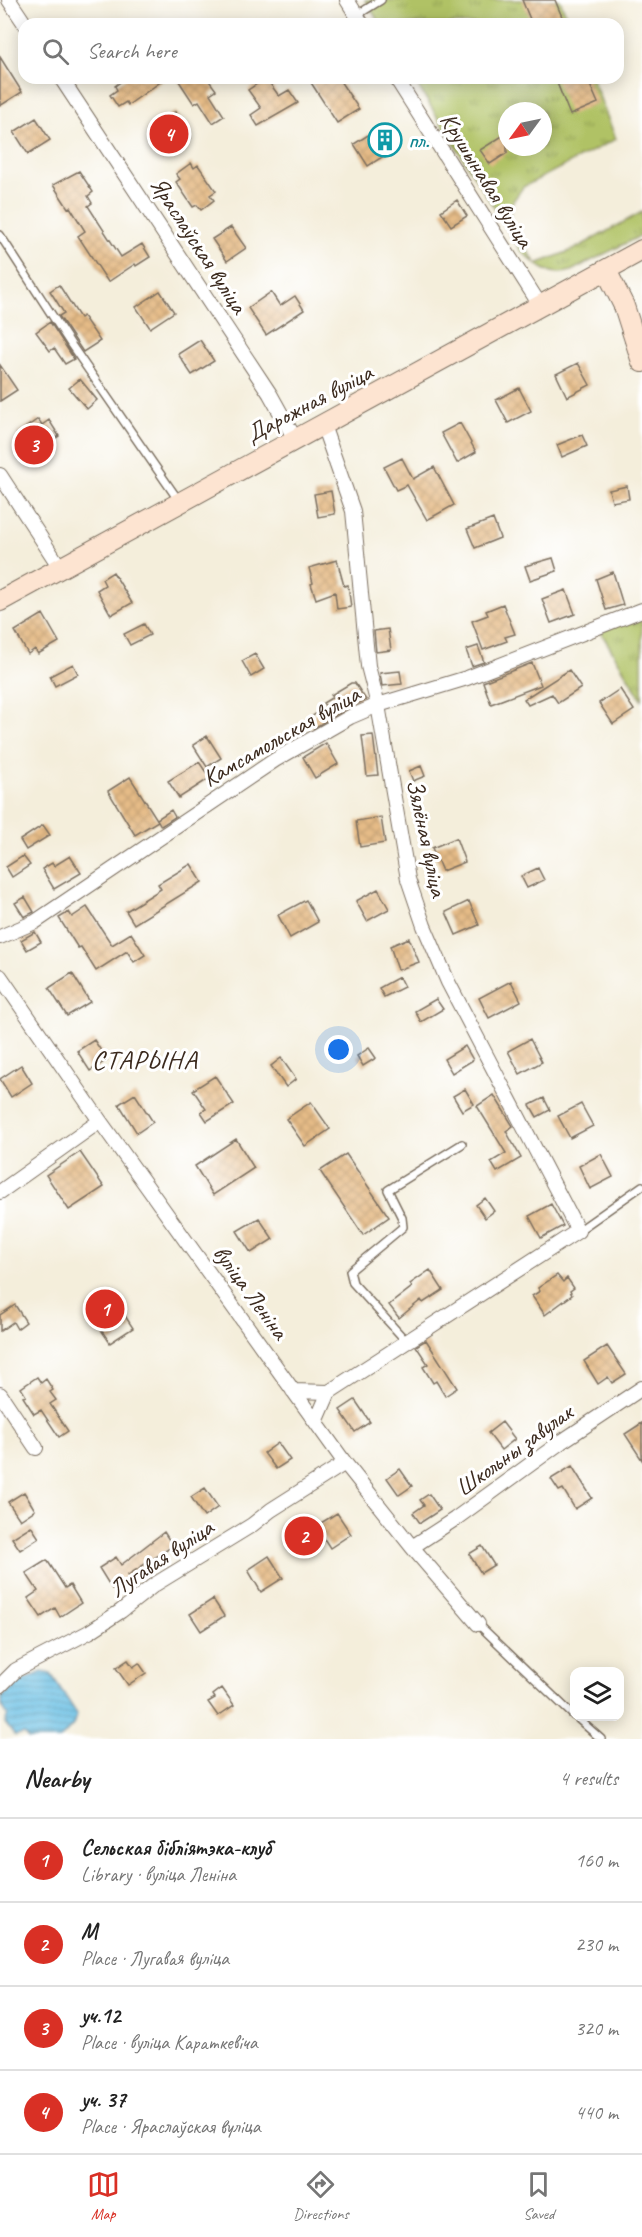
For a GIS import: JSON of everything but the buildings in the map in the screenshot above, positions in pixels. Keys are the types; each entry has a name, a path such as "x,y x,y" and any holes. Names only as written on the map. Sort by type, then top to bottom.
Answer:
{"main road":[{"name":"Дарожная вуліца","path":"0,601 61,569 179,501 323,425 642,250"},
{"path":"606,270 624,306 642,362"}],"street":[{"path":"9,0 21,18"},
{"path":"347,0 358,18"},
{"name":"Яраслаўская вуліца","path":"65,84 264,384 295,439"},
{"name":"Крушынавая вуліца","path":"400,84 540,305"},
{"name":"Зялёная вуліца","path":"323,425 352,511 368,666 378,705 408,879 424,926 448,982 578,1231"},
{"path":"0,476 61,569"},
{"name":"Камсамольская вуліца","path":"0,937 35,922 275,760 350,717 378,705 467,678 642,610"},
{"name":"вуліца Леніна","path":"0,976 100,1121 345,1463 412,1547 478,1624"},
{"path":"0,1192 100,1121"},
{"path":"316,1422 329,1392 578,1231"},
{"name":"Школьны завулак","path":"412,1547 642,1388"},
{"path":"293,1390 329,1392"},
{"path":"0,1394 36,1448"},
{"name":"Лугавая вуліца","path":"0,1686 16,1670 89,1632 154,1585 252,1525 345,1463"}],"lane":[{"path":"361,18 381,0"},
{"path":"0,235 72,346 179,501"},
{"path":"406,1341 353,1283 350,1270 403,1227 402,1218 388,1190 462,1144"},
{"path":"578,1231 642,1186"},
{"path":"478,1624 570,1711"},
{"path":"581,1721 601,1739"}],"green space":[{"path":"365,0 560,0 568,18 376,18"},
{"path":"417,84 594,84 616,139 523,187 511,204 509,220 536,264 521,251"},
{"path":"642,212 642,235 571,271 556,273 536,264 575,249"},
{"path":"642,613 642,700 600,631"}],"water":[{"path":"42,1672 51,1674 77,1714 73,1725 60,1739 28,1739 24,1734 15,1736 5,1723 8,1715 2,1706 2,1697 22,1681"}],"place":[{"name":"уч. 37","path":"169,134"},
{"name":"пл.","path":"385,140"},
{"name":"уч.12","path":"34,445"},
{"name":"Сельская бібліятэка-клуб","path":"105,1309"},
{"name":"M","path":"304,1536"}],"district":[{"name":"СТАРЫНА","path":"145,1060"}]}
